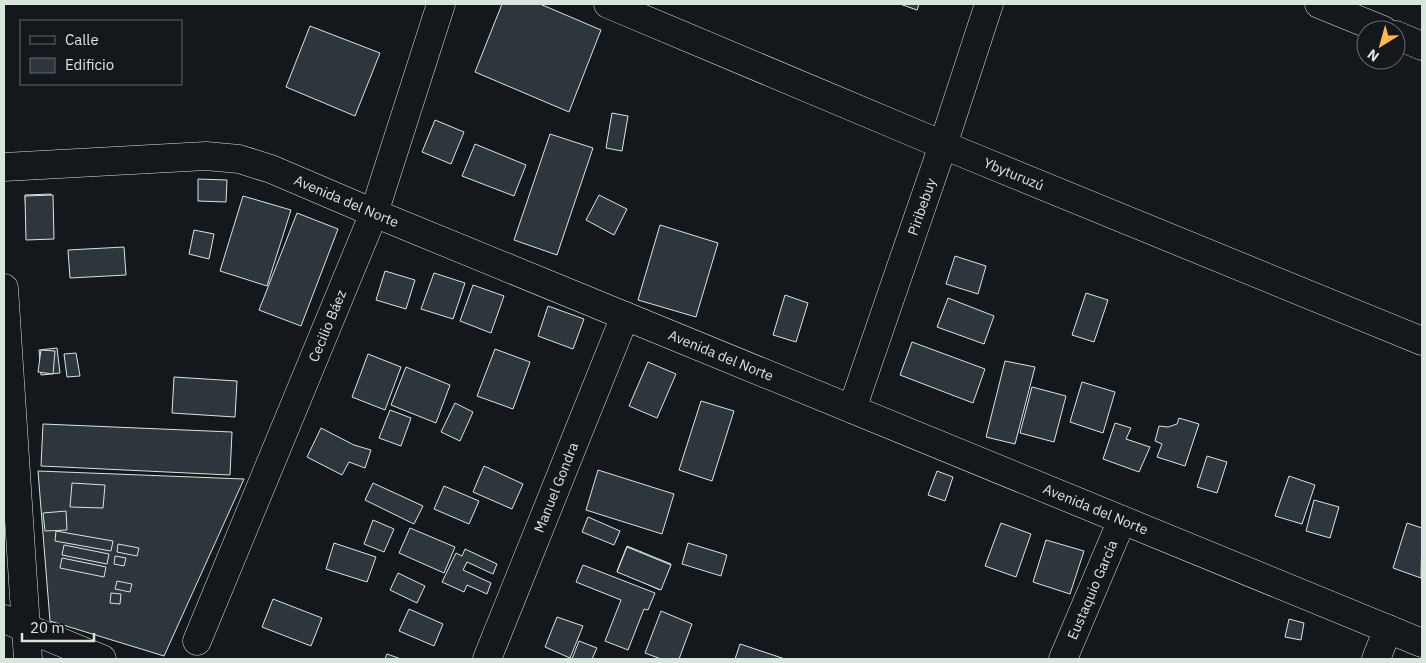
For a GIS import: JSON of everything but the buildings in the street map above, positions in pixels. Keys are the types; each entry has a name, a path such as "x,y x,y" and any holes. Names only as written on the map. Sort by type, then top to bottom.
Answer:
{"street":[{"name":"Cecilio Báez","path":"197,641 374,213 441,4"},
{"name":"Ybyturuzú","path":"608,4 943,145 1422,341"},
{"name":"Piribebuy","path":"852,409 943,145 989,4"},
{"path":"1319,4 1358,20"},
{"path":"1406,39 1422,46"},
{"name":"Avenida del Norte","path":"4,167 206,156 239,159 272,169 374,213 1422,643"},
{"path":"4,288 15,624 28,659"},
{"name":"Manuel Gondra","path":"487,659 625,316"},
{"name":"Eustaquio García","path":"1063,659 1122,520"},
{"path":"15,624 102,659"},
{"path":"1376,659 1388,629"}]}
